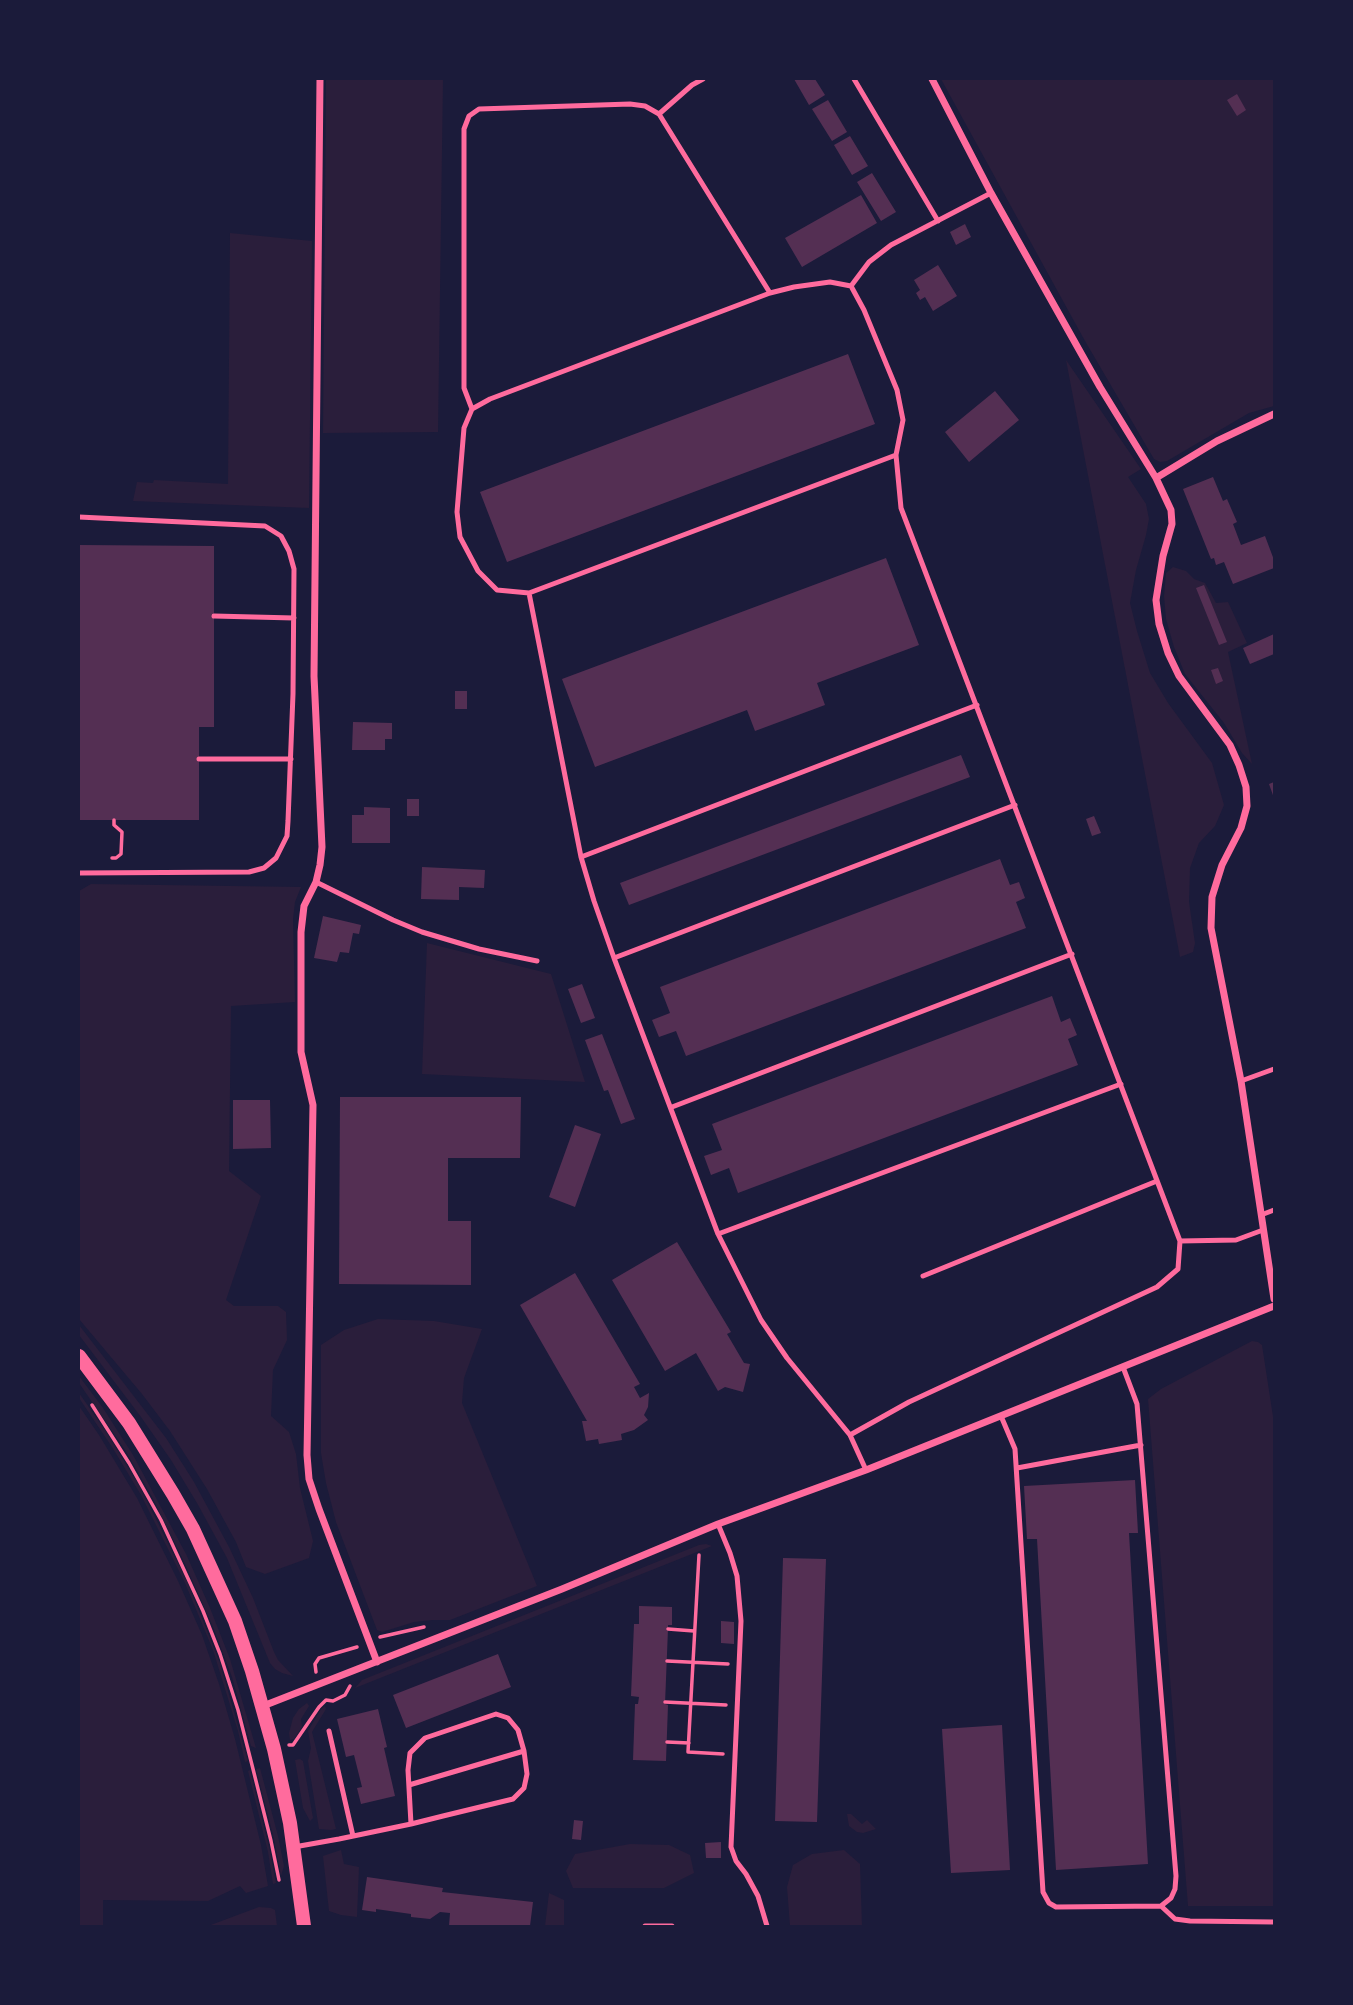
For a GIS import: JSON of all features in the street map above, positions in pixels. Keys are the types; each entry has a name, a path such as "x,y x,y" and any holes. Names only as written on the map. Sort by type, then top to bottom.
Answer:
{"main road":[{"path":"79,1356 140,1440 193,1529 235,1621 274,1749 294,1847 304,1926"}],"street":[{"path":"320,79 314,676 322,847 316,882 304,906 301,932 302,1052 313,1105 307,1455 309,1479 319,1509 377,1662"},
{"path":"932,79 991,193 1100,387 1156,478 1171,510 1172,524 1163,556 1156,600 1159,624 1179,676 1230,745 1245,787 1247,806 1241,828 1222,865 1212,897 1211,928 1241,1081 1274,1299"},
{"path":"1156,478 1217,441 1274,414"},
{"path":"262,1706 562,1589 718,1524 866,1470 1274,1306"}],"lane":[{"path":"659,114 692,85 704,79"},
{"path":"855,79 938,220"},
{"path":"472,409 464,388 464,129 469,117 479,109 630,104 645,106 659,114 770,293"},
{"path":"851,286 869,262 891,245 991,193"},
{"path":"851,286 830,282 770,293 472,409 464,428 457,512 460,537 478,571 497,590 529,593 896,454"},
{"path":"850,1435 909,1402 1157,1287 1178,1269 1180,1241 901,508 896,454 903,420 897,390 864,310 851,286"},
{"path":"79,517 253,524 273,529 281,536 294,569 287,836 276,858 264,868 249,872 79,873"},
{"path":"529,593 581,857 614,958 718,1234 761,1320 850,1435 866,1470"},
{"path":"214,616 294,618"},
{"path":"581,857 977,705"},
{"path":"199,759 291,759"},
{"path":"614,958 1015,805"},
{"path":"316,882 422,932 479,949 537,961"},
{"path":"671,1107 1072,954"},
{"path":"1241,1081 1274,1069"},
{"path":"718,1234 1121,1084"},
{"path":"923,1276 1157,1181"},
{"path":"1261,1215 1274,1210"},
{"path":"1180,1241 1236,1240 1263,1230"},
{"path":"1001,1416 1015,1448 1017,1468 1043,1892 1049,1903 1056,1907 1161,1906 1171,1898 1176,1876 1137,1404 1123,1367"},
{"path":"1017,1468 1141,1445"},
{"path":"718,1524 730,1553 740,1596 740,1665 731,1847 736,1861 758,1896 766,1926"},
{"path":"294,1847 411,1824 513,1799 524,1788 527,1774 518,1730 508,1718 496,1714 425,1738 410,1753 408,1770 411,1824"},
{"path":"330,1731 353,1836"},
{"path":"409,1785 524,1751"},
{"path":"1161,1906 1175,1919 1274,1922"},
{"path":"645,1926 672,1926"}],"path":[{"path":"104,858 116,858 121,854 122,832 114,825 114,820"},
{"path":"88,1399 130,1463 160,1520 216,1643 238,1710 282,1888"},
{"path":"699,1555 688,1752 735,1754"},
{"path":"315,1671 315,1664 323,1656 348,1651 383,1636 430,1625"},
{"path":"668,1629 695,1631"},
{"path":"667,1661 740,1665"},
{"path":"293,1745 326,1700"},
{"path":"665,1702 738,1705"},
{"path":"667,1742 689,1743"}],"shaded area":[{"path":"326,79 443,79 438,432 323,433"},
{"path":"941,79 1274,79 1274,406 1249,413 1167,461 1154,459 1085,341"},
{"path":"230,233 312,241 309,508 133,501 137,482 153,483 154,480 228,484"},
{"path":"1066,360 1141,469 1128,477 1146,504 1149,519 1130,603 1150,673 1168,703 1212,763 1224,805 1215,826 1199,843 1190,868 1189,902 1195,943 1193,952 1180,957"},
{"path":"1173,567 1186,571 1194,579 1205,583 1216,603 1228,602 1247,643 1228,652 1252,764 1185,674 1174,647 1166,619 1164,596 1166,573"},
{"path":"91,884 301,887 295,902 293,919 295,1002 231,1006 229,1171 261,1196 226,1300 234,1306 278,1306 286,1312 287,1340 273,1370 271,1416 289,1432 296,1454 300,1488 313,1541 309,1558 265,1574 246,1567 236,1542 207,1489 170,1431 79,1319 79,891"},
{"path":"427,943 551,974 585,1082 422,1074"},
{"path":"378,1319 434,1321 482,1329 464,1378 462,1403 537,1586 450,1620 414,1622 382,1632 377,1630 336,1522 321,1453 321,1345 344,1330"},
{"path":"79,1325 166,1438 194,1482 229,1547 278,1660 293,1676 282,1673 270,1663 227,1558 197,1503 141,1417 79,1335"},
{"path":"1252,1341 1262,1345 1274,1423 1274,1906 1188,1906 1148,1399 1161,1389"},
{"path":"79,1376 133,1455 186,1554 230,1659 256,1748 251,1746 232,1677 184,1562 152,1497 125,1450 79,1383"},
{"path":"79,1393 139,1485 187,1581 220,1663 248,1761 245,1762 213,1650 185,1583 141,1495 79,1398"},
{"path":"79,1406 137,1498 202,1635 235,1739 261,1845 268,1886 246,1893 240,1886 208,1901 103,1900 103,1926 79,1926"},
{"path":"706,1544 712,1546 355,1688 362,1680"},
{"path":"307,1703 309,1706 301,1719 302,1727 294,1739 290,1740 293,1718"},
{"path":"325,1706 326,1709 312,1732 336,1829 331,1830 319,1829 308,1761 311,1748 308,1731"},
{"path":"295,1760 303,1761 313,1818 310,1821 303,1808"},
{"path":"260,1768 284,1866 281,1876 256,1769"},
{"path":"250,1770 270,1851 276,1883 273,1884 248,1771"},
{"path":"847,1814 851,1814 862,1824 867,1820 876,1829 857,1832 849,1826"},
{"path":"630,1844 669,1845 690,1855 694,1873 664,1888 573,1888 566,1871 575,1854"},
{"path":"341,1850 344,1864 359,1867 357,1917 329,1911 323,1856"},
{"path":"844,1850 860,1864 862,1926 790,1926 787,1887 793,1865 812,1854"},
{"path":"549,1893 564,1900 564,1926 545,1926"},
{"path":"259,1907 275,1910 277,1926 208,1926"}],"building":[{"path":"794,79 815,79 825,95 809,105"},
{"path":"1237,94 1246,110 1237,116 1227,100"},
{"path":"828,100 847,132 832,141 812,109"},
{"path":"850,136 868,166 852,175 834,145"},
{"path":"872,173 896,212 881,221 857,182"},
{"path":"861,195 877,223 802,267 785,238"},
{"path":"965,224 971,237 956,245 950,232"},
{"path":"938,265 957,296 933,311 925,297 920,300 916,293 920,290 914,280"},
{"path":"848,354 875,424 507,562 480,492"},
{"path":"995,391 1019,420 969,462 945,432"},
{"path":"1213,477 1223,501 1227,499 1237,522 1233,524 1241,545 1265,536 1274,560 1274,568 1233,584 1224,562 1216,565 1214,558 1211,559 1183,489"},
{"path":"79,545 214,546 214,727 199,727 199,820 79,820"},
{"path":"886,558 919,645 817,683 825,705 755,731 747,710 595,767 562,679"},
{"path":"1204,585 1227,642 1219,645 1196,588"},
{"path":"1274,634 1274,654 1250,664 1243,648"},
{"path":"1218,668 1223,681 1216,684 1211,670"},
{"path":"455,691 467,691 467,709 455,709"},
{"path":"353,722 392,723 392,739 385,739 385,750 352,750"},
{"path":"961,755 970,777 629,905 620,883"},
{"path":"1274,782 1274,798 1269,784"},
{"path":"407,799 419,799 419,816 407,816"},
{"path":"364,807 390,808 390,843 352,843 352,815 364,815"},
{"path":"1094,816 1101,833 1092,836 1086,819"},
{"path":"1000,859 1010,885 1019,882 1025,898 1016,902 1026,928 686,1056 676,1031 659,1037 652,1020 670,1013 660,987"},
{"path":"422,867 485,870 484,888 459,887 459,900 421,899"},
{"path":"323,916 361,925 359,934 353,933 349,953 340,952 337,962 314,958"},
{"path":"582,984 595,1018 581,1023 568,989"},
{"path":"1052,996 1061,1022 1070,1018 1077,1035 1068,1039 1078,1065 738,1193 729,1168 711,1175 704,1156 722,1150 712,1124"},
{"path":"602,1034 635,1119 621,1124 608,1090 604,1091 585,1040"},
{"path":"340,1097 521,1097 520,1158 448,1158 448,1221 471,1221 471,1285 339,1284"},
{"path":"233,1100 270,1100 271,1148 233,1149"},
{"path":"575,1125 601,1134 575,1207 549,1197"},
{"path":"677,1242 731,1332 727,1334 744,1363 750,1364 743,1392 725,1387 718,1391 696,1353 665,1371 612,1280"},
{"path":"575,1273 640,1384 634,1387 640,1398 649,1393 648,1407 644,1415 648,1420 634,1430 621,1434 622,1440 599,1444 598,1439 586,1441 582,1421 587,1421 520,1305"},
{"path":"1135,1480 1138,1533 1129,1533 1148,1864 1056,1870 1037,1539 1027,1539 1024,1486"},
{"path":"783,1558 826,1559 817,1822 775,1821"},
{"path":"639,1606 672,1607 672,1625 668,1625 666,1761 633,1760 635,1704 638,1704 639,1697 631,1696 634,1624 639,1624"},
{"path":"721,1621 734,1622 734,1644 721,1643"},
{"path":"498,1654 511,1687 406,1728 393,1695"},
{"path":"378,1709 395,1796 361,1804 357,1788 362,1787 354,1755 346,1757 337,1719"},
{"path":"1002,1725 1010,1870 951,1873 942,1729"},
{"path":"574,1820 583,1821 581,1840 572,1839"},
{"path":"721,1842 721,1858 706,1858 705,1843"},
{"path":"367,1877 443,1888 442,1892 533,1902 530,1926 449,1926 450,1913 440,1912 430,1919 376,1909 376,1912 362,1910"}]}
